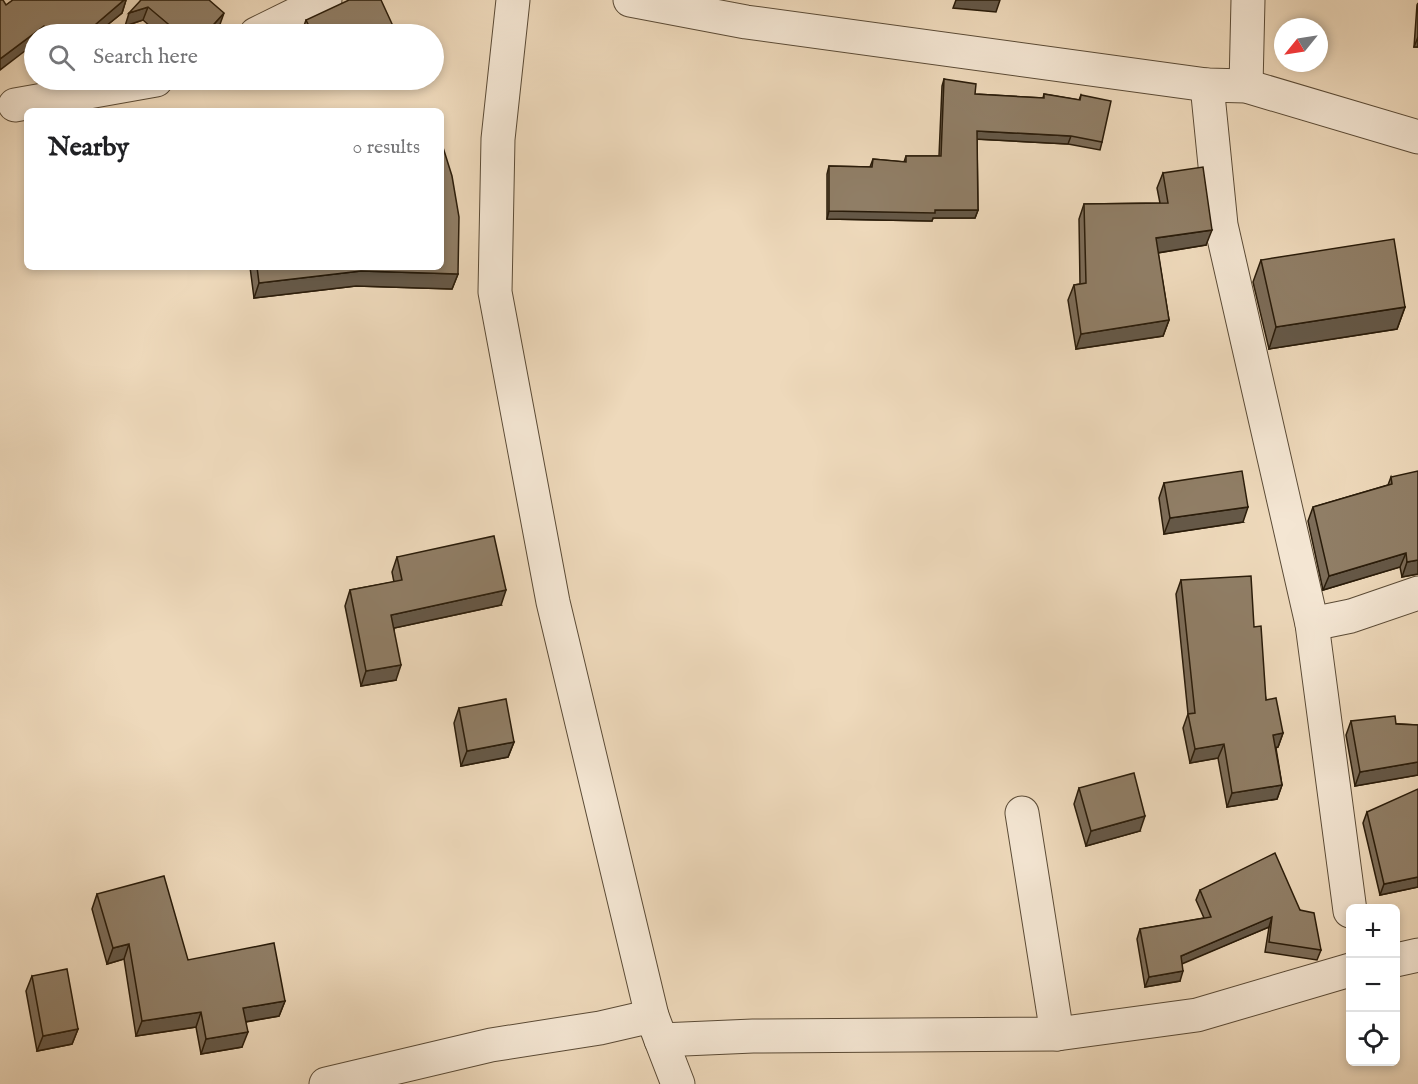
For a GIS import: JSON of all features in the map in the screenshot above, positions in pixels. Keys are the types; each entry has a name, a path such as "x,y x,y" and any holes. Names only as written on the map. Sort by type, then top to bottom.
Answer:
{"street":[{"path":"276,24 325,0"},
{"path":"513,0 498,139 495,292 553,602 656,1028 678,1084"},
{"path":"630,0 746,22 1207,85 1246,86 1418,137"},
{"path":"1246,86 1248,0"},
{"path":"1207,85 1221,225 1312,624 1349,904"},
{"path":"15,105 100,90"},
{"path":"1312,624 1351,616 1418,593"},
{"path":"1022,813 1057,1034"},
{"path":"1400,959 1418,955"},
{"path":"326,1084 491,1045 600,1028 656,1028 753,1036 1057,1034 1197,1015 1346,971"}],"building":[{"path":"0,0 3,0 6,5 13,0 124,0 96,24 24,24 24,41 0,59"},
{"path":"141,0 209,0 224,13 214,24 168,24 148,7 129,13"},
{"path":"349,0 381,0 392,24 308,24 306,20"},
{"path":"944,79 976,84 975,94 1044,98 1044,94 1080,100 1081,95 1111,101 1102,142 1071,136 977,131 978,210 935,210 935,213 829,211 829,166 872,167 873,159 906,162 906,156 941,156"},
{"path":"444,151 452,176 459,217 458,274 361,271 259,283 257,270 444,270"},
{"path":"1203,167 1212,230 1156,238 1169,320 1081,334 1074,285 1086,283 1084,204 1168,203 1163,173"},
{"path":"1394,239 1405,307 1276,327 1261,260"},
{"path":"1242,471 1248,507 1170,518 1164,483"},
{"path":"1418,471 1418,560 1407,562 1406,553 1329,576 1313,507 1392,484 1391,477"},
{"path":"494,536 506,590 391,615 401,665 366,671 350,590 402,580 397,557"},
{"path":"1251,576 1254,627 1261,626 1266,700 1276,698 1283,733 1273,735 1282,785 1232,793 1224,744 1195,749 1188,714 1195,713 1181,580"},
{"path":"506,699 514,742 467,751 459,708"},
{"path":"1395,716 1396,724 1418,725 1418,762 1360,772 1351,721"},
{"path":"1134,773 1145,816 1091,831 1079,788"},
{"path":"1418,789 1418,877 1384,884 1367,812"},
{"path":"1275,853 1300,910 1314,913 1321,950 1269,942 1272,917 1181,956 1183,971 1149,977 1140,929 1211,917 1200,890"},
{"path":"164,876 188,960 274,943 285,1001 243,1008 248,1032 206,1039 201,1012 142,1021 129,944 113,948 97,894"},
{"path":"67,969 78,1029 43,1036 32,976"}]}
